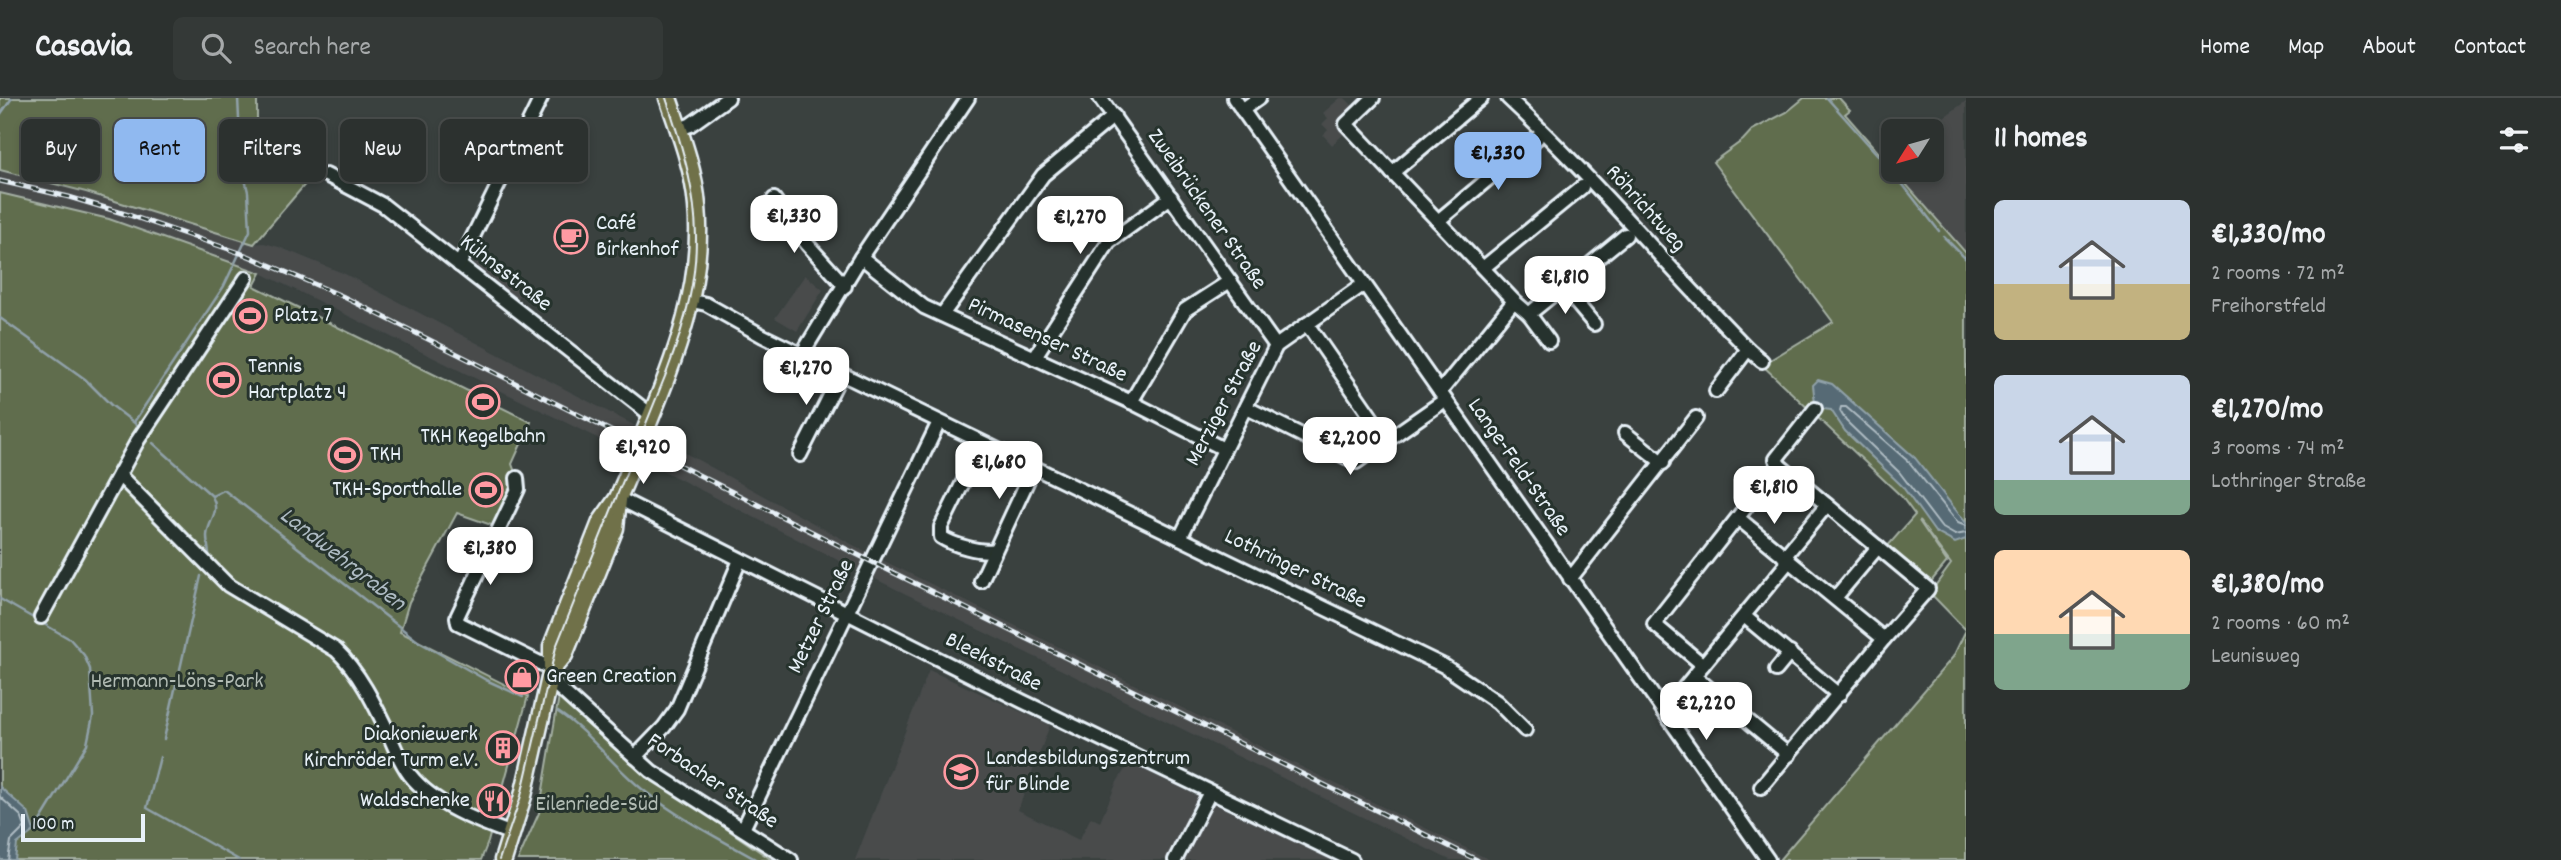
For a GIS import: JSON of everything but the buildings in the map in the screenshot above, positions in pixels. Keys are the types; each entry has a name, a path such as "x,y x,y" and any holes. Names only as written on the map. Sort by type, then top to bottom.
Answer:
{"main road":[{"path":"503,860 523,796 551,675 564,655 614,532 618,498 683,332 692,301 699,237 697,204 688,159 668,98"}],"street":[{"path":"458,265 541,98"},
{"path":"679,129 690,125 728,98"},
{"path":"802,354 861,257 968,98"},
{"name":"Zweibrückener Straße","path":"1100,98 1276,346"},
{"name":"Lange-Feld-Straße","path":"1234,98 1768,860"},
{"path":"1242,110 1259,98"},
{"path":"1373,98 1346,124 1529,314 1549,341"},
{"path":"1392,173 1481,98"},
{"name":"Röhrichtweg","path":"1508,98 1591,179 1647,244 1762,361"},
{"path":"942,315 1043,175 1114,116"},
{"path":"1438,221 1537,138"},
{"name":"Kühnsstraße","path":"326,175 383,205 651,415"},
{"path":"1483,268 1582,187"},
{"path":"1034,358 1109,242 1171,197"},
{"path":"774,199 807,244 845,286"},
{"path":"1529,314 1626,235"},
{"name":"Pirmasenser Straße","path":"861,257 924,307 1131,402 1224,449"},
{"path":"41,617 138,440 246,278"},
{"path":"1131,402 1185,310 1230,281"},
{"name":"Merziger Straße","path":"1180,538 1276,346 1364,284"},
{"path":"1563,287 1594,324"},
{"name":"Lothringer Straße","path":"692,301 706,303 763,336 982,444 1444,666 1497,702 1525,730"},
{"path":"1247,408 1356,462 1442,396 1514,301"},
{"path":"1307,324 1387,440"},
{"path":"1716,391 1748,349"},
{"path":"800,455 841,374"},
{"path":"1761,787 1928,589 1779,465 1776,459 1815,409"},
{"path":"1570,579 1696,418"},
{"name":"Metzer Straße","path":"743,829 939,422"},
{"path":"1625,433 1663,463"},
{"path":"982,444 941,527 941,537 973,548 994,550"},
{"path":"1703,665 1654,624 1779,465"},
{"path":"981,582 1034,467"},
{"path":"119,475 228,585 345,658 369,696 401,760 421,786 452,807 512,834"},
{"name":"Forbacher Straße","path":"517,478 518,489 457,617 458,623 551,675 559,688 651,771 791,860"},
{"name":"Bleekstraße","path":"618,498 847,614 1352,860"},
{"path":"1664,712 1744,616 1828,505"},
{"path":"1738,518 1884,639"},
{"path":"1835,598 1878,547"},
{"path":"635,757 677,709 740,560"},
{"path":"1744,616 1839,695"},
{"path":"1776,670 1790,653"},
{"path":"1694,676 1789,755"},
{"path":"1175,860 1210,792"}],"shaded area":[{"path":"1340,98 1345,98 1356,109 1339,125 1346,132 1332,145 1323,135 1328,130 1322,124 1328,118 1323,113"},
{"path":"1966,101 1966,253 1904,182 1944,182 1944,119 1941,119"},
{"path":"0,170 21,175 21,182 47,182 253,244 264,243 279,247 345,274 645,431 866,552 1490,860 1450,860 859,571 646,462 261,273 109,219 0,193"},
{"path":"479,255 489,259 489,262 506,273 505,275 523,286 513,308 470,274"},
{"path":"805,275 823,290 797,331 775,318"},
{"name":"Landesbildungszentrum für Blinde","path":"929,670 1050,725 1018,810 1079,840 1091,817 1100,822 1117,782 1129,763 1331,860 855,860"}],"green space":[{"path":"0,98 257,98 257,119 219,119 219,182 307,182 254,244 47,182 100,182 100,119 21,119 21,175 0,170"},
{"path":"1804,98 1839,98 1850,110 1845,114 1881,155 1881,182 1904,182 1966,253 1966,630 1930,593 1951,564 1919,521 1947,562 1929,584 1885,549 1915,515 1901,496 1762,365 1833,322 1713,162 1752,130 1787,112"},
{"name":"Hermann-Löns-Park","path":"0,193 109,219 261,273 254,286 531,422 512,464 516,475 494,526 457,513 409,602 400,632 528,696 481,860 0,860"},
{"path":"1966,630 1966,860 1779,860 1953,657"},
{"name":"Eilenriede-Süd","path":"559,696 635,766 772,860 518,860 539,813"}],"water":[{"path":"1818,380 1832,384 1915,458 1966,523 1966,539 1955,543 1935,532 1902,486 1845,431 1831,410 1823,409 1815,403 1813,385"},
{"path":"0,787 28,812 34,831 17,844 15,860 0,860"}],"waterway":[{"path":"0,115 12,98"},
{"path":"134,422 224,286 250,231 248,192 241,161 238,98"},
{"path":"1827,98 1893,172 1939,231"},
{"path":"1944,237 1966,259"},
{"name":"Landwehrgraben","path":"0,318 85,379 111,405 137,425"},
{"name":"Landwehrgraben","path":"153,443 212,496 224,490 419,642 486,680 523,697"},
{"path":"210,560 207,536 215,512 212,496"},
{"path":"180,669 201,576"},
{"path":"0,599 70,639 84,655 90,669 93,716 87,744 34,831"},
{"path":"164,739 177,680"},
{"name":"Landwehrgraben","path":"558,712 655,799 757,860"},
{"path":"160,757 147,808 239,860"}],"tram line":[{"path":"499,860 521,796 556,647 666,374 689,300 696,236 694,205 679,137 666,98"}],"railway":[{"path":"0,181 69,197 129,215 246,255 342,296 892,572 1477,860"}],"place":[{"name":"Café Birkenhof","path":"571,237"},
{"name":"Platz 7","path":"250,316"},
{"name":"Tennis Hartplatz 4","path":"224,380"},
{"name":"TKH Kegelbahn","path":"483,402"},
{"name":"TKH","path":"345,455"},
{"name":"TKH-Sporthalle","path":"486,490"},
{"name":"Green Creation","path":"522,677"},
{"name":"Diakoniewerk Kirchröder Turm e.V.","path":"503,748"},
{"name":"Landesbildungszentrum für Blinde","path":"961,772"},
{"name":"Waldschenke","path":"494,801"}]}
